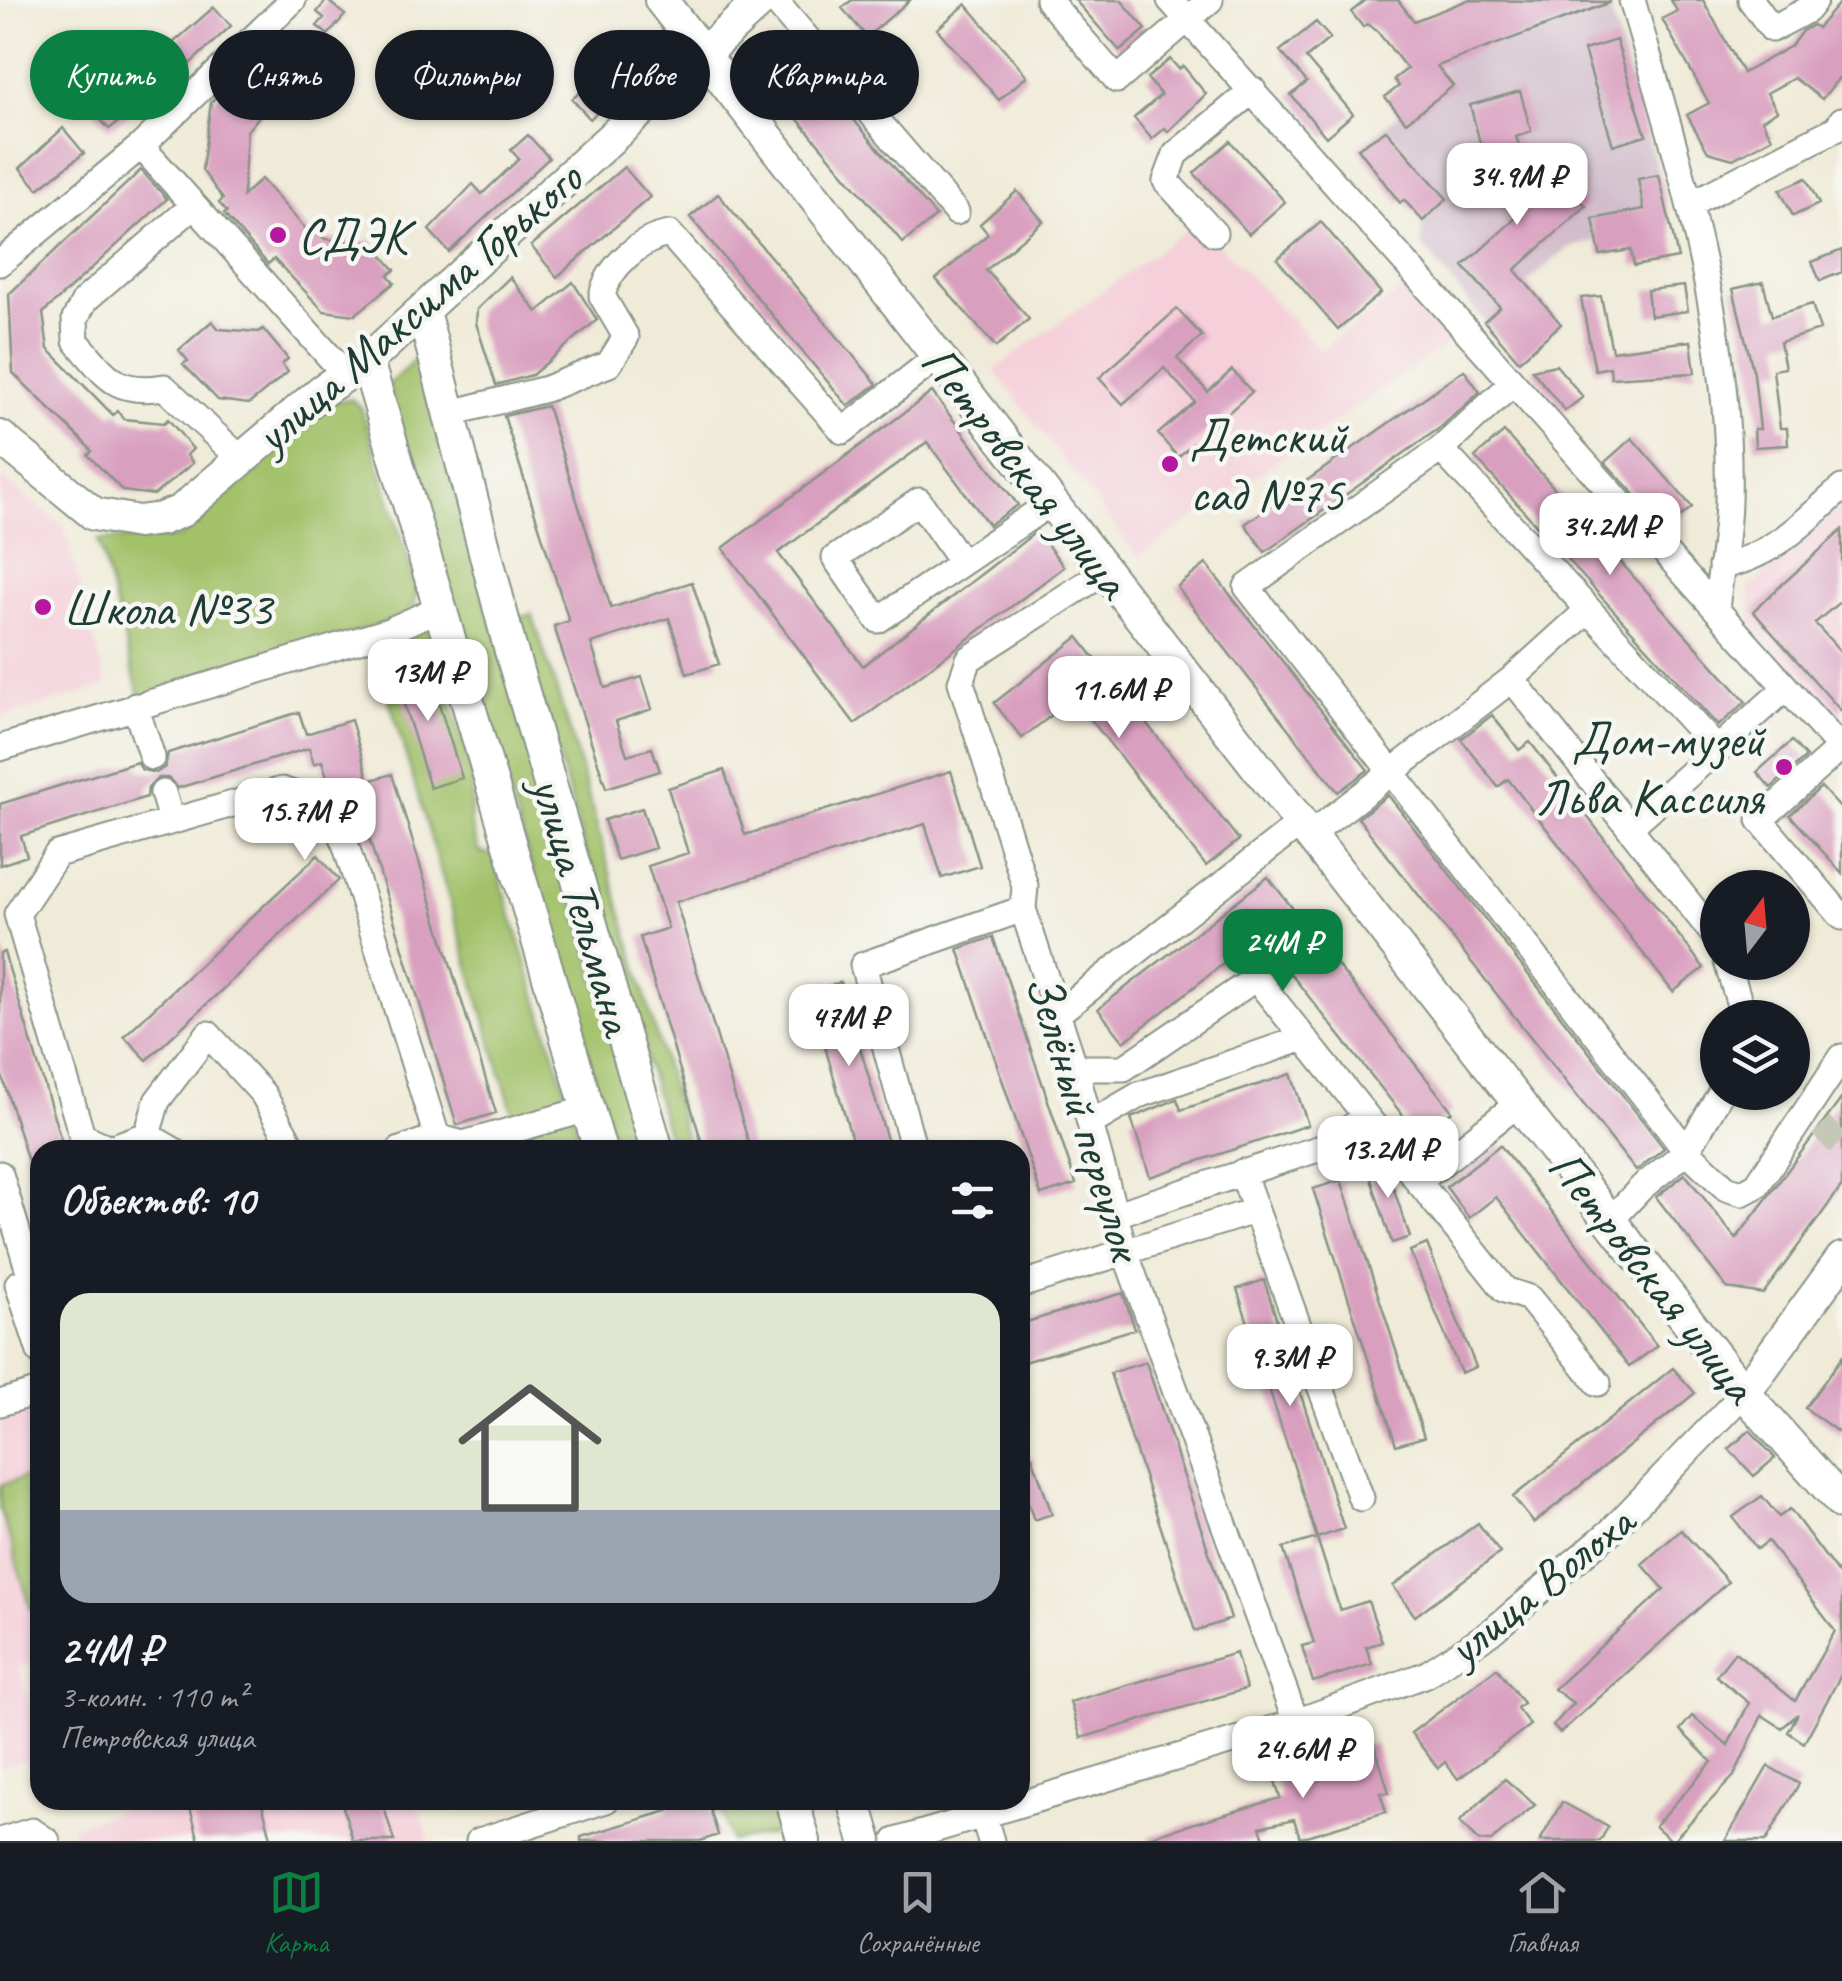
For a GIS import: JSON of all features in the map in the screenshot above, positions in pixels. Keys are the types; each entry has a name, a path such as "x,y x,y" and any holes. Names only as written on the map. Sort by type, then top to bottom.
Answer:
{"main road":[{"name":"Петровская улица","path":"661,0 684,30"},
{"name":"улица Максима Горького","path":"710,45 762,0"},
{"name":"Петровская улица","path":"710,65 1744,1393 1842,1503"},
{"name":"улица Максима Горького","path":"0,437 94,514 138,522 181,511 424,311 629,120"},
{"name":"улица Тельмана","path":"424,311 447,414 509,644 654,1140"},
{"name":"улица Тельмана","path":"356,368 440,608 597,1140"},
{"path":"1744,1393 1842,1259"},
{"path":"795,1810 804,1841"},
{"path":"857,1810 866,1841"}],"street":[{"path":"0,263 141,146 293,0"},
{"path":"774,0 956,212"},
{"path":"1048,0 1116,80 1179,9 1210,0"},
{"path":"1632,0 1691,204 1722,369 1728,503 1716,609"},
{"path":"1752,0 1772,28 1807,10 1815,0"},
{"path":"1179,9 1841,749 1760,820 1842,917"},
{"path":"1214,233 1166,181 1176,154 1252,90"},
{"path":"1691,204 1837,128 1842,120"},
{"path":"141,146 192,207 356,368"},
{"path":"192,207 85,300 76,319 76,341 116,386 140,390 164,387 240,459"},
{"path":"447,414 546,389 609,364 626,338 602,296 606,276 654,236 670,234 843,431 937,357"},
{"path":"1513,382 1440,450 1247,587 1687,1151 1726,1188 1742,1193 1757,1185 1814,1118 1842,1057"},
{"path":"1440,450 1586,612 1718,750"},
{"path":"1721,566 1746,562 1782,542 1842,488"},
{"path":"962,564 919,501 835,558 878,620 962,564 1052,502"},
{"name":"Зелёный переулок","path":"1106,571 969,659 961,682 1025,886 1023,909 1075,1068 1125,1252 1296,1722"},
{"path":"0,748 388,630 440,608"},
{"path":"1057,1014 1305,829 1394,773 1512,679 1586,612"},
{"path":"1512,679 1700,916"},
{"path":"1631,826 1786,688"},
{"path":"136,706 152,757"},
{"path":"91,1140 82,1136 17,914 58,854 282,790 334,808 437,1137"},
{"path":"163,792 171,820"},
{"path":"911,1140 863,965 1023,909"},
{"path":"1075,1068 1124,1068 1256,978 1505,1290 1529,1298 1598,1383"},
{"path":"146,1134 156,1100 208,1034 263,1094 288,1140"},
{"path":"1090,1122 1139,1095 1304,1038"},
{"path":"1418,1182 1519,1103"},
{"path":"476,1140 588,1109"},
{"path":"1610,1221 1687,1151 1711,1110"},
{"path":"1116,1214 1327,1146 1366,1116"},
{"path":"131,1140 146,1134"},
{"path":"146,1134 156,1140"},
{"path":"430,1140 437,1137 448,1140"},
{"path":"1242,1172 1361,1498"},
{"path":"0,1174 30,1313"},
{"path":"1030,1282 1254,1212"},
{"name":"улица Волоха","path":"1030,1801 1366,1700 1427,1674 1491,1632 1611,1531 1744,1393"},
{"path":"0,1403 30,1395"},
{"path":"479,1841 539,1810"},
{"name":"улица Волоха","path":"896,1841 1000,1810"},
{"path":"983,1815 991,1841"},
{"path":"0,1841 32,1831 47,1841"}],"shaded area":[{"path":"1608,3 1659,175 1668,224 1567,248 1484,321 1421,244 1422,221 1404,201 1400,203 1358,148 1399,114 1406,122 1452,86 1439,65"},
{"name":"Детский сад №75","path":"1197,222 1321,350 1405,288 1455,339 1138,557 994,370"},
{"name":"Школа №33","path":"0,476 64,527 107,686 0,718"},
{"path":"1842,503 1842,731 1752,625 1749,588"},
{"path":"30,1408 30,1663 19,1667 30,1702 30,1758 0,1768 0,1417"},
{"path":"120,1810 419,1810 430,1841 75,1841 70,1827"}],"green space":[{"path":"416,359 643,1140 613,1140 388,385"},
{"path":"351,399 361,407 417,587 415,603 405,617 140,698 98,540 180,537 327,402"},
{"path":"532,614 569,728 686,1140 669,1140 518,618"},
{"path":"426,626 473,771 470,822 479,852 493,855 581,1140 521,1140 378,662 386,639"},
{"path":"30,1476 30,1606 0,1508 0,1485"},
{"path":"721,1810 785,1810 792,1831 731,1841"}],"building":[{"path":"327,0 345,15 332,30 322,30 317,26 324,18 317,12"},
{"path":"852,0 910,0 875,30 861,30 842,8"},
{"path":"1075,0 1121,0 1146,29 1120,51"},
{"path":"1366,0 1398,0 1414,21 1468,0 1611,2 1437,66 1453,86 1406,122 1385,97 1399,86 1394,79 1407,69 1377,31 1367,24 1363,27 1351,12"},
{"path":"1671,0 1703,0 1743,73 1791,46 1802,31 1813,25 1817,28 1842,0 1842,74 1822,99 1794,78 1767,93 1777,111 1762,120 1772,138 1733,159 1708,152 1687,115 1709,103 1662,19 1677,11"},
{"path":"966,4 1027,76 999,100 937,29"},
{"path":"214,7 231,26 227,30 209,30 209,46 189,65 188,30"},
{"path":"1316,22 1330,38 1306,58 1353,114 1326,137 1291,95 1307,82 1280,51"},
{"path":"1616,40 1646,135 1613,145 1584,50"},
{"path":"1170,59 1179,69 1183,66 1206,94 1168,132 1165,128 1152,139 1134,118 1161,95 1147,78"},
{"path":"1520,91 1531,131 1516,137 1540,197 1561,178 1586,206 1515,270 1561,324 1519,361 1484,321 1500,307 1463,266 1517,217 1489,147 1482,150 1470,105"},
{"path":"209,117 256,120 247,131 243,196 261,179 313,237 318,232 325,239 365,243 369,240 395,270 388,275 394,283 355,315 324,311 274,259 268,264 224,214 227,212 219,203 223,199 202,170"},
{"path":"101,120 121,120 109,129"},
{"path":"799,120 854,120 936,216 903,243"},
{"path":"63,128 84,153 38,189 20,168"},
{"path":"1386,130 1447,199 1423,221 1404,200 1400,203 1358,148"},
{"path":"528,135 549,158 449,252 429,230 473,184 482,194 519,159 511,150"},
{"path":"1230,141 1285,202 1249,234 1194,173"},
{"path":"624,167 650,197 557,277 531,246"},
{"path":"141,170 167,199 43,313 48,349 113,415 117,411 124,419 164,423 168,419 193,449 187,455 193,463 154,495 123,491 88,455 92,451 82,440 13,373 9,294"},
{"path":"1659,175 1678,258 1634,266 1631,250 1600,255 1593,219 1644,209 1638,179"},
{"path":"1806,178 1819,204 1793,216 1780,190"},
{"path":"1017,191 1043,221 986,270 1029,319 996,347 936,279 988,234 980,224"},
{"path":"718,194 877,384 848,406 690,217"},
{"path":"1321,222 1381,293 1338,330 1277,259"},
{"path":"1842,250 1842,272 1820,281 1812,262"},
{"path":"510,277 537,312 573,282 597,320 532,375 496,385 476,323 477,309"},
{"path":"1763,282 1772,316 1812,304 1820,330 1780,342 1785,368 1773,370 1780,428 1787,428 1788,445 1755,447 1754,429 1760,429 1754,374 1733,289"},
{"path":"1684,286 1688,311 1650,316 1647,290"},
{"path":"1601,296 1612,351 1691,341 1695,373 1611,378 1610,367 1595,370 1581,298"},
{"path":"1177,309 1202,336 1177,358 1208,392 1232,370 1252,392 1178,457 1158,434 1195,402 1164,368 1123,404 1099,378"},
{"path":"212,321 219,329 263,329 288,359 282,364 288,372 249,404 218,400 183,364 188,361 179,350"},
{"path":"1556,365 1583,397 1565,411 1532,370"},
{"path":"1464,370 1480,392 1441,427 1265,552 1245,524"},
{"path":"932,392 1018,505 989,525 927,442 778,553 863,666 1037,531 1064,567 855,724 723,548"},
{"path":"547,406 611,608 692,582 719,664 687,674 669,618 591,643 605,688 642,677 652,709 616,721 627,755 652,748 660,771 606,788 554,626 569,621 504,416"},
{"path":"1504,432 1746,702 1718,726 1475,457"},
{"path":"1632,438 1692,507 1666,529 1605,462"},
{"path":"1842,530 1842,600 1815,623 1842,653 1842,712 1753,611"},
{"path":"1206,564 1368,770 1338,792 1177,587"},
{"path":"1078,637 1239,840 1206,866 1074,698 1022,738 994,703"},
{"path":"425,659 462,778 430,788 393,669"},
{"path":"299,712 306,734 351,720 369,781 392,774 496,1113 457,1125 353,786 331,790 322,761 314,764 309,748 178,788 168,778 158,778 148,788 147,797 21,836 27,856 0,865 0,804 137,762 142,770 156,773 165,767 168,753"},
{"path":"1492,715 1519,750 1530,742 1700,963 1700,971 1673,992 1508,779 1498,787 1461,739"},
{"name":"Дом-музей Льва Кассиля","path":"1792,741 1806,757 1771,788 1757,772"},
{"path":"724,770 745,835 951,771 980,866 942,878 925,824 676,902 748,1140 701,1140 640,937 668,928 648,866 688,853 668,788"},
{"path":"1821,787 1842,810 1842,873 1790,815"},
{"path":"1388,795 1664,1148 1636,1171 1358,818"},
{"path":"642,808 655,848 617,860 604,820"},
{"path":"318,855 339,880 147,1060 124,1036"},
{"path":"1268,877 1452,1111 1420,1137 1260,935 1124,1042 1098,1009"},
{"path":"993,937 1076,1184 1041,1195 1030,1162 1030,1140 1022,1140 958,949"},
{"path":"4,952 61,1140 30,1140 30,1168 0,1069 0,953"},
{"path":"841,982 887,1140 852,1140 809,992"},
{"path":"1291,1074 1308,1125 1150,1177 1131,1118 1177,1099 1181,1110"},
{"path":"1842,1098 1842,1186 1763,1294 1727,1288 1656,1197 1685,1174 1736,1239"},
{"path":"1500,1145 1657,1346 1629,1367 1496,1197 1469,1218 1446,1187"},
{"path":"1380,1159 1410,1237 1392,1243 1366,1164"},
{"path":"1341,1180 1424,1437 1396,1445 1313,1189"},
{"path":"1427,1244 1476,1367 1461,1373 1410,1251"},
{"path":"1264,1280 1344,1529 1317,1538 1237,1289"},
{"path":"1123,1293 1135,1329 1030,1360 1030,1321"},
{"path":"1842,1357 1842,1435 1805,1408"},
{"path":"1146,1362 1231,1619 1195,1631 1110,1373"},
{"path":"1673,1368 1695,1393 1534,1523 1513,1497"},
{"path":"1750,1430 1775,1458 1754,1476 1729,1449"},
{"path":"1030,1457 1052,1514 1034,1520 1030,1508"},
{"path":"1762,1496 1779,1517 1790,1509 1842,1579 1842,1673 1804,1743 1788,1732 1798,1714 1782,1728 1762,1715 1734,1776 1672,1841 1655,1826 1712,1762 1680,1730 1692,1716 1728,1745 1749,1703 1716,1676 1735,1652 1795,1701 1835,1631 1768,1541 1757,1549 1733,1517"},
{"path":"1478,1523 1500,1553 1415,1616 1393,1586"},
{"path":"1681,1530 1728,1582 1560,1733 1553,1726 1573,1703 1554,1689 1664,1589 1642,1564"},
{"path":"1317,1538 1340,1610 1368,1601 1382,1642 1366,1647 1372,1664 1313,1682 1302,1646 1314,1643 1283,1548"},
{"path":"1236,1653 1246,1689 1081,1738 1070,1702"},
{"path":"1497,1668 1523,1703 1517,1708 1530,1725 1458,1779 1445,1762 1438,1768 1411,1733"},
{"path":"1374,1743 1389,1793 1380,1793 1386,1812 1300,1838 1294,1819 1260,1827 1264,1838 1255,1841 1149,1841 1148,1837 1280,1798 1273,1774"},
{"path":"1768,1766 1799,1784 1766,1841 1725,1841"},
{"path":"1505,1779 1535,1805 1491,1841 1478,1841 1459,1822"},
{"path":"1562,1802 1608,1827 1600,1841 1540,1841"},
{"path":"191,1810 264,1810 272,1841 199,1841"},
{"path":"344,1810 385,1810 394,1841 353,1841"},
{"path":"710,1810 718,1835 700,1841 581,1841 581,1837 668,1811"}],"tunnel":[{"path":"1821,1126 1842,1147"}],"place":[{"name":"СДЭК","path":"278,235"},
{"name":"Детский сад №75","path":"1170,464"},
{"name":"Школа №33","path":"43,607"},
{"name":"Дом-музей Льва Кассиля","path":"1784,767"}]}
